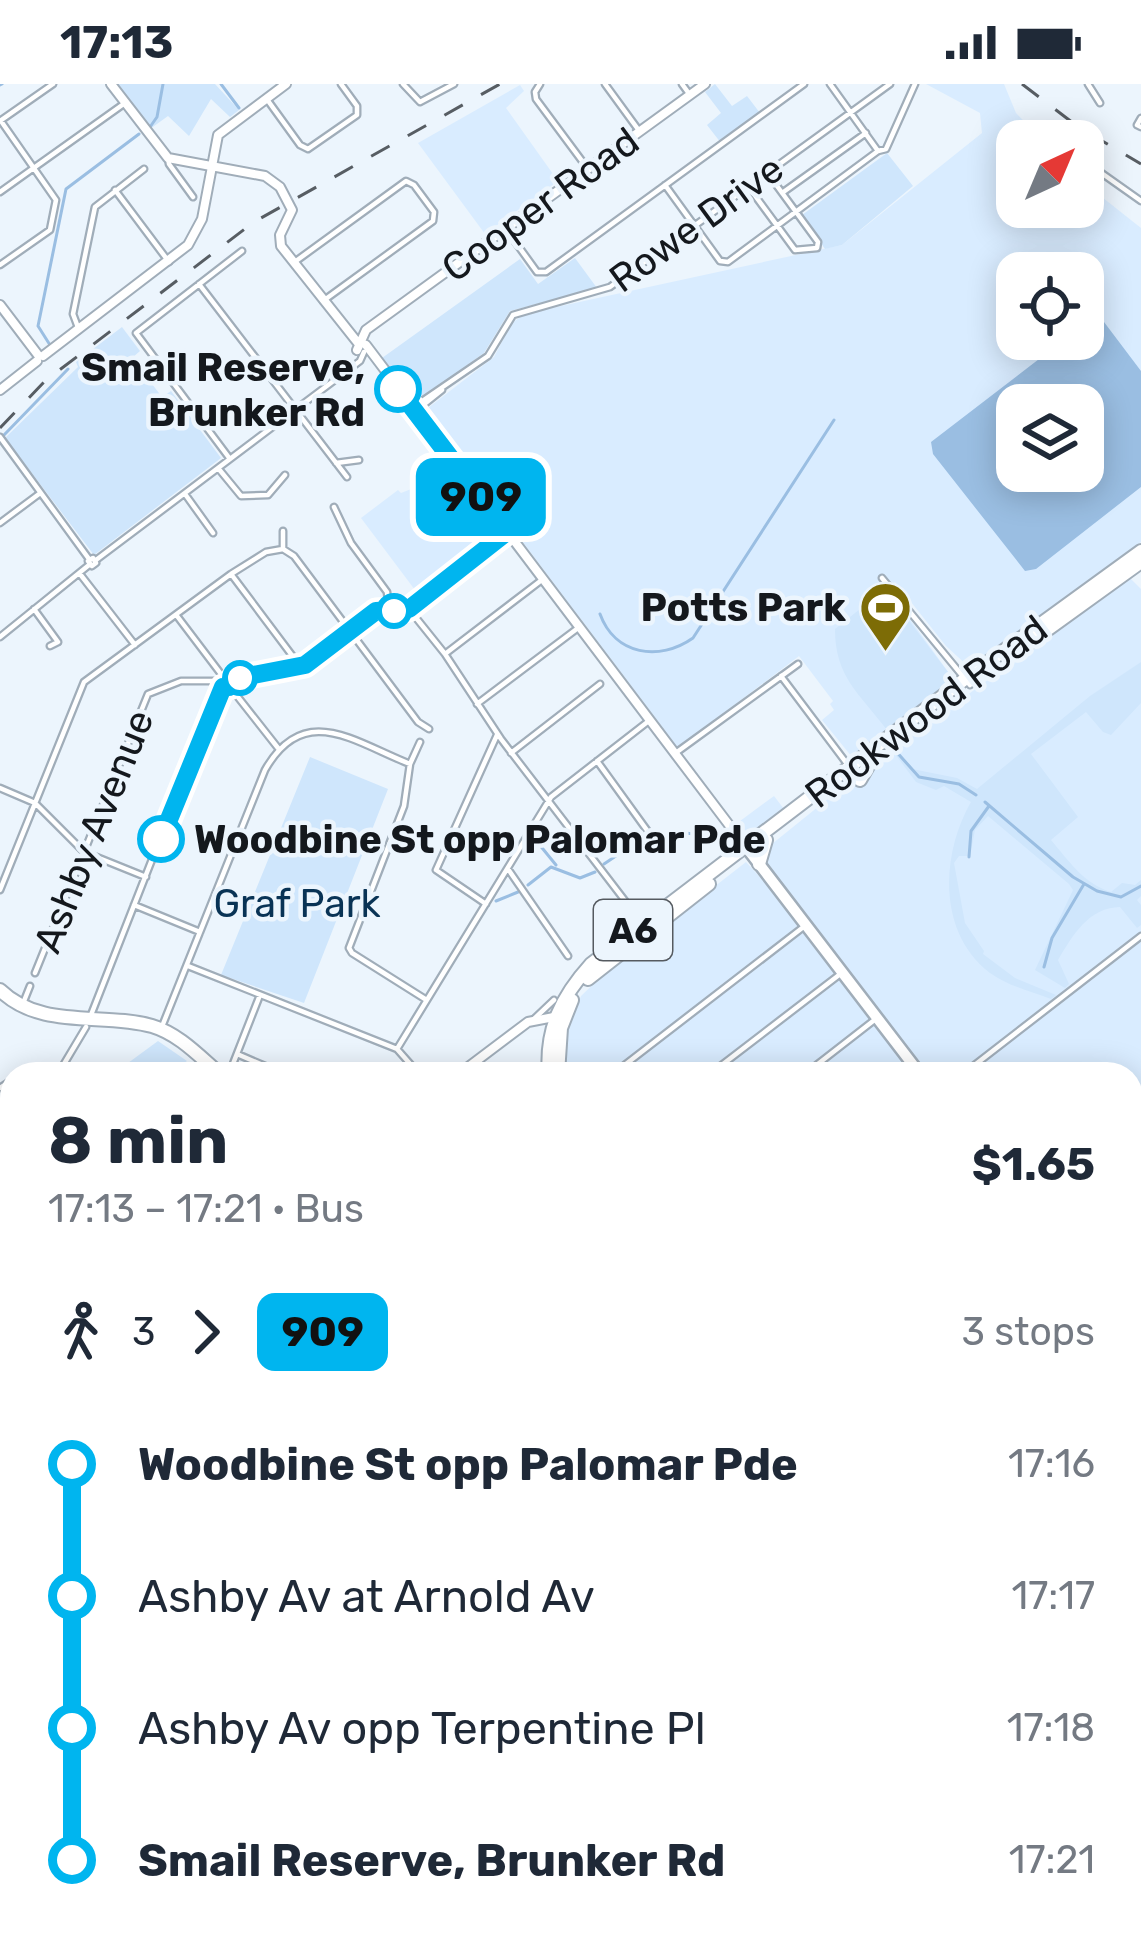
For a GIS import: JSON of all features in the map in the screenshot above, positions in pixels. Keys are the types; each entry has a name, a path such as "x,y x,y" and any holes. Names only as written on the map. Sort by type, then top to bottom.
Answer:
{"highway":[{"name":"Rookwood Road","path":"560,1015 596,970 752,854 968,682 1137,564"},
{"name":"Rookwood Road","path":"752,854 968,682"},
{"path":"0,990 22,1006 55,1016 156,1036 195,1062"},
{"path":"0,1001 33,1019 160,1029 209,1062"},
{"name":"A6","path":"555,1062 550,1035 560,1015"},
{"name":"A6","path":"557,1062 560,1015"},
{"path":"535,1019 550,1035"}],"main road":[{"path":"111,84 169,158 271,178 292,212 279,239 294,263 361,350 376,361 911,1062"},
{"path":"0,390 169,262 198,230 218,135 286,84"},
{"name":"Cooper Road","path":"375,325 705,84"},
{"path":"0,305 39,357"},
{"path":"342,326 355,335 375,325"},
{"path":"361,350 363,336 375,325"},
{"path":"476,1062 535,1019 560,1015"}],"street":[{"path":"0,265 50,230 56,200 0,121 52,84"},
{"path":"266,98 305,149 361,113 341,84"},
{"path":"403,84 415,100 423,101 454,84"},
{"path":"605,84 640,132"},
{"path":"682,84 690,95"},
{"path":"506,229 541,274 805,84"},
{"path":"830,84 878,151"},
{"name":"Rowe Drive","path":"412,408 488,356 516,312 604,291 890,84"},
{"path":"665,185 725,263 889,145 915,84"},
{"path":"1088,84 1100,103"},
{"path":"538,86 536,99 588,170"},
{"path":"0,192 125,103"},
{"path":"1141,118 1137,125 1141,127"},
{"path":"782,193 866,133"},
{"path":"169,158 193,197"},
{"path":"80,330 73,314 95,207 144,169"},
{"path":"748,186 795,250 819,246 767,173"},
{"path":"1104,175 1141,201"},
{"path":"294,263 404,182 414,184 434,219 323,301"},
{"path":"115,190 169,262"},
{"path":"230,459 136,337 139,329 242,251"},
{"path":"199,284 347,477"},
{"path":"0,638 91,561 295,410 361,350"},
{"name":"Rowe Drive","path":"420,418 422,406 446,386"},
{"path":"0,436 91,561"},
{"path":"335,464 359,460"},
{"path":"218,468 241,496 268,494 285,475"},
{"path":"0,523 40,494"},
{"path":"185,494 213,533"},
{"path":"334,508 351,543 387,592 389,611"},
{"path":"283,549 284,531"},
{"path":"507,532 409,609 511,753 629,905"},
{"path":"0,890 84,682 266,552 283,549 294,556 418,722 429,729"},
{"path":"80,574 135,645"},
{"path":"231,574 301,667"},
{"path":"882,578 968,682"},
{"path":"445,654 543,579"},
{"path":"34,608 58,642 50,646"},
{"name":"Ashby Avenue","path":"35,973 148,694 181,681 226,682 301,667 376,611 409,609"},
{"path":"177,616 278,748"},
{"path":"477,704 579,627"},
{"path":"678,756 798,664"},
{"path":"782,676 854,773"},
{"path":"65,1062 88,1023 226,682"},
{"path":"511,753 600,684"},
{"path":"397,1049 548,801 650,720"},
{"path":"160,1029 278,748 303,731 326,730 410,764"},
{"path":"486,905 436,870 497,734"},
{"path":"420,742 410,764 407,796 349,948 427,1000"},
{"path":"597,761 649,833"},
{"path":"0,788 35,803 84,852 146,877"},
{"path":"508,869 568,956"},
{"path":"134,905 200,932"},
{"path":"630,1062 806,926"},
{"path":"978,1062 1141,936"},
{"path":"187,965 397,1049 408,1062"},
{"path":"726,1062 842,973"},
{"name":"Ashby Avenue","path":"22,1006 30,986"},
{"path":"232,1062 260,993"},
{"path":"535,1019 554,1000"},
{"path":"820,1062 877,1018"},
{"path":"561,1062 570,1034"},
{"path":"237,1054 256,1062"}],"shaded area":[{"path":"926,84 1004,84 1023,120 996,120 996,228 1104,228 1104,199 1141,228 1141,542 970,668 946,646 895,582 888,589 954,680 852,757 822,720 834,710 833,701 799,656 678,748 424,411 494,357 511,324 524,314 842,245 982,133 980,113"},
{"path":"520,85 524,91 506,108 558,181 485,234 418,143"},
{"path":"1104,322 1141,371 1141,487 1036,569 1025,571 933,454 931,442 996,392 996,492 1104,492 1104,384 1006,384 1038,360 1104,360"},
{"path":"445,462 498,532 418,594 361,518 398,490 419,486"},
{"path":"1129,577 1141,589 1141,1062 917,1062 765,862 767,848 829,798 853,783 858,788 889,752"},
{"path":"774,796 784,809 746,836 736,824"},
{"path":"746,862 903,1062 564,1062 565,1035 581,996"}],"green space":[{"path":"118,84 215,84 239,110 230,117 211,99 189,136 168,116 150,129"},
{"path":"715,84 732,106 747,96 760,113 721,143 707,125 721,113 705,92"},
{"path":"887,153 913,186 842,245 825,249 802,215"},
{"path":"575,258 597,288 510,311 484,353 420,399 413,399 382,358 520,259 538,284"},
{"path":"122,327 140,351 132,358 162,397 171,391 221,458 94,555 5,438 78,367 76,362"},
{"name":"Potts Park","path":"885,589 954,680 887,730 844,672 835,629"},
{"path":"1141,662 1141,703 1111,735 1086,712 1031,754 1078,817 1051,840 1077,870 1101,888 1111,892 1122,883 1135,885 1141,880 1137,900 1141,925 1137,928 1120,907 1090,918 1058,960 1069,984 1065,988 1035,970 1073,890 1069,884 988,816 975,830 970,856 959,856 954,863 965,923 983,954 1015,978 1056,995 1051,999 997,978 960,937 949,892 950,868 971,802 944,786 936,790 916,782 892,750 896,748 912,769 957,778 977,789 1090,696"},
{"name":"Graf Park","path":"310,757 388,789 304,1003 221,975"},
{"path":"158,1041 187,1061 186,1062 129,1062"}],"waterway":[{"path":"150,127 157,117 163,84"},
{"path":"221,84 239,108"},
{"path":"50,345 38,326 66,189 139,134"},
{"path":"4,435 68,369"},
{"path":"600,614 616,638 639,650 666,650 693,638 834,420"},
{"path":"893,748 919,777 959,784 976,795"},
{"path":"985,802 1073,877 1097,891 1121,897 1141,886"},
{"path":"969,857 971,831 989,806"},
{"path":"720,832 725,830"},
{"path":"652,834 669,833"},
{"path":"684,833 695,834"},
{"path":"604,864 647,835"},
{"path":"534,838 556,865"},
{"path":"528,885 551,867 580,878 595,872"},
{"path":"1044,967 1052,938 1084,884"},
{"path":"496,901 518,892"}],"railway":[{"path":"0,428 45,381 254,222 500,84"},
{"path":"1022,84 1077,126 1141,164"}],"bus line":[{"name":"909","path":"161,839 223,687 229,687 233,679 301,667 376,611 405,610 507,532 398,389"}],"place":[{"name":"Smail Reserve, Brunker Rd","path":"398,389"},
{"name":"Potts Park","path":"885,653"},
{"name":"Woodbine St opp Palomar Pde","path":"161,839"}]}
